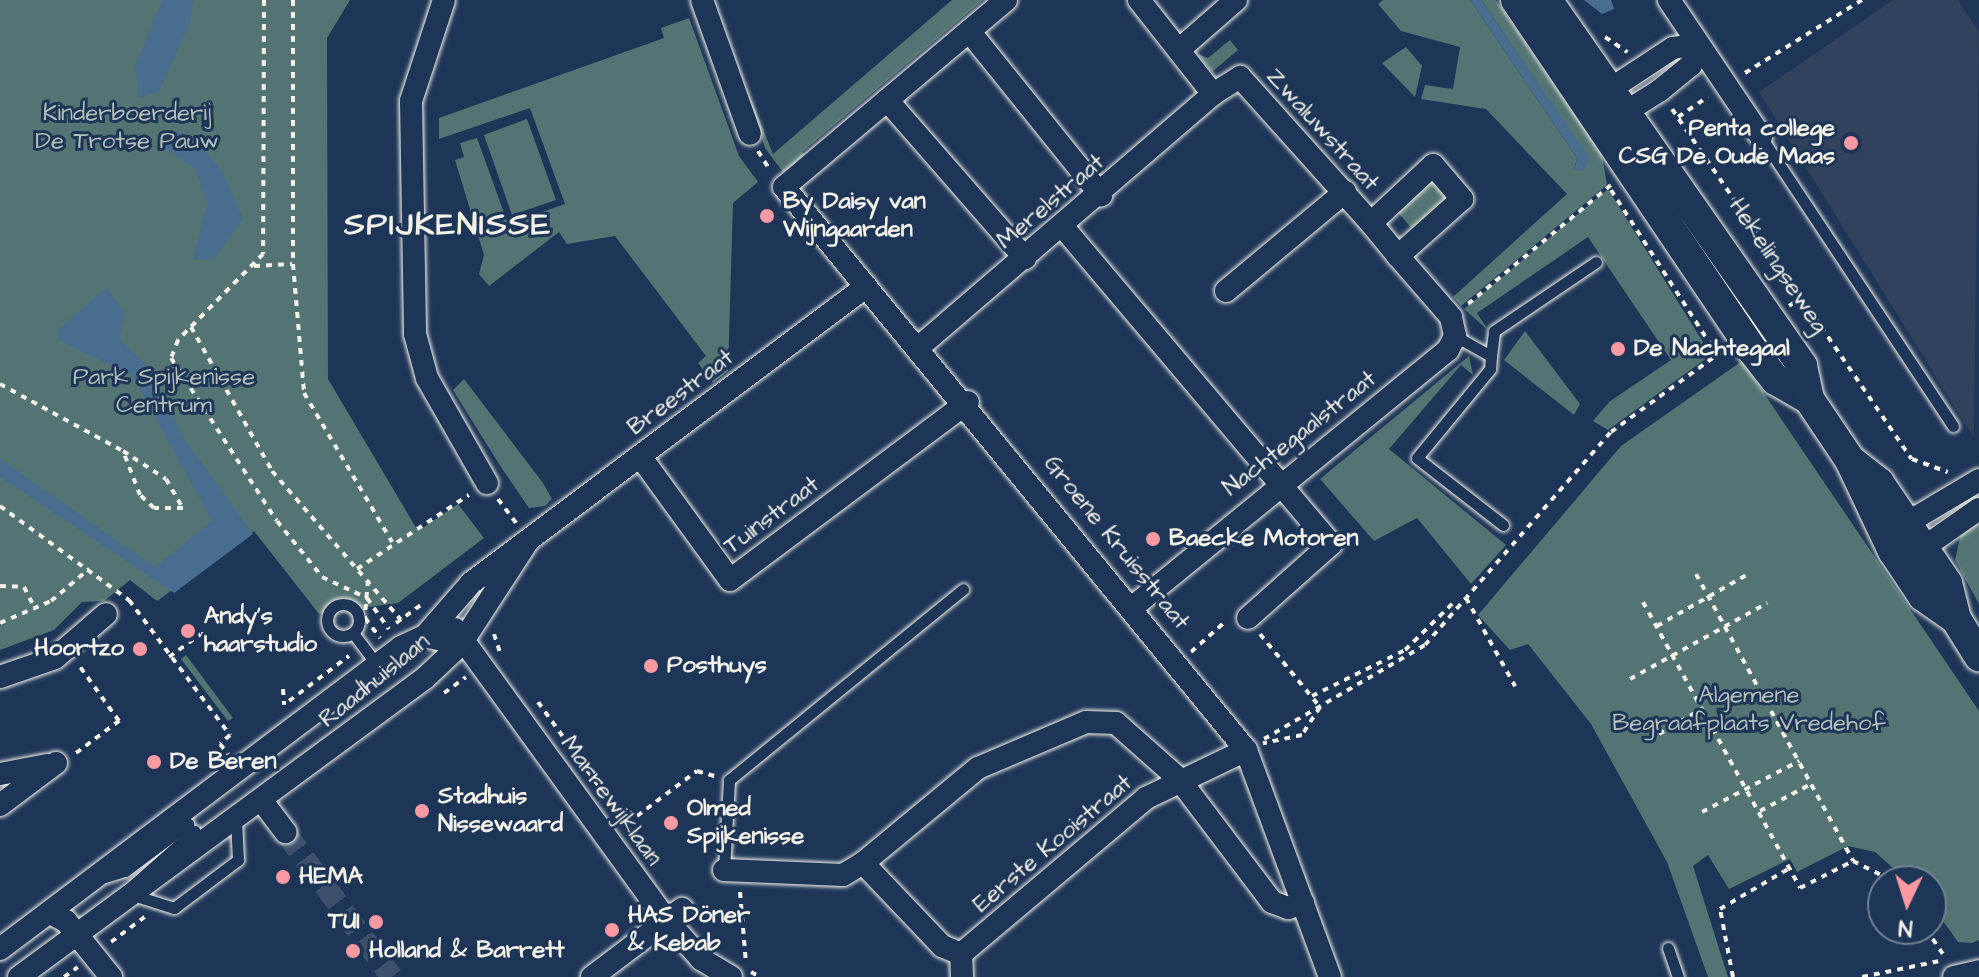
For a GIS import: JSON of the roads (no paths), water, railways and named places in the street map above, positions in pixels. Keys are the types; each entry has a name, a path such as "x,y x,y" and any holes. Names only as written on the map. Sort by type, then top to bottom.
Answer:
{"street":[{"path":"444,0 411,101 415,334 427,378 487,483"},
{"path":"702,0 750,134"},
{"path":"1006,0 887,100 1025,258"},
{"path":"1139,0 1181,48 1213,94"},
{"path":"1181,48 1236,0"},
{"name":"Hekelingseweg","path":"1516,0 1744,337 1776,380 1809,399"},
{"name":"Hekelingseweg","path":"1547,0 1620,99 1802,366 1809,399 1850,460 1893,551 1923,596 1956,619"},
{"path":"1669,0 1761,137"},
{"path":"969,31 1101,195"},
{"path":"1596,114 1620,99 1659,91 1691,65 1698,44"},
{"path":"1620,99 1642,67 1673,48 1698,44"},
{"name":"Zwaluwstraat","path":"1213,94 1240,77 1345,192 1398,256"},
{"name":"Merelstraat","path":"919,347 1101,195 1213,94"},
{"name":"Groene Kruisstraat","path":"887,100 784,187 968,402 1179,663 1252,747 1330,977"},
{"path":"1371,223 1433,165 1462,199 1398,256 1453,327"},
{"path":"1226,291 1345,192"},
{"path":"1063,227 1275,483 1331,544 1248,618"},
{"name":"Breestraat","path":"425,636 456,606 471,583 866,286"},
{"name":"Nachtegaalstraat","path":"1134,606 1275,483 1300,473 1453,327"},
{"name":"Tuinstraat","path":"640,456 730,580 968,402"},
{"name":"Hekelingseweg","path":"1850,460 1879,483 1947,583 1956,619 1979,656"},
{"path":"1893,551 1971,484"},
{"path":"1915,535 1979,509"},
{"name":"Breestraat","path":"461,644 528,541"},
{"path":"456,606 461,644"},
{"path":"0,677 67,650 106,614"},
{"name":"Raadhuislaan","path":"0,949 376,664 425,636 461,644"},
{"name":"Raadhuislaan","path":"19,977 262,801 461,644"},
{"name":"Marrewijklaan","path":"461,644 673,914 701,959 738,970"},
{"path":"731,871 843,875 863,863 978,768 1086,722 1116,723 1179,779 1272,902 1288,908 1303,903"},
{"name":"Eerste Kooistraat","path":"961,954 1146,798 1179,779 1252,747"},
{"path":"0,774 56,763 0,805"},
{"path":"262,801 285,832"},
{"path":"863,863 942,946 961,954 962,977"},
{"path":"50,913 78,934 111,977"},
{"path":"592,977 673,914"},
{"path":"1953,964 1979,971"}],"lane":[{"path":"1761,137 1953,426"},
{"path":"1503,525 1417,458 1490,369 1494,331 1596,262"},
{"path":"1453,327 1491,356"},
{"path":"731,871 729,780 963,589"},
{"path":"353,633 376,664"},
{"path":"132,895 174,908 238,860 236,820"},
{"path":"92,879 125,871 191,828 133,879 112,910"},
{"path":"1668,948 1678,977"}],"tunnel":[{"path":"285,832 392,977"}],"place":[{"name":"Penta college CSG De Oude Maas","path":"1851,143"},
{"name":"By Daisy van Wijngaarden","path":"767,216"},
{"name":"De Nachtegaal","path":"1618,349"},
{"name":"Baecke Motoren","path":"1153,539"},
{"name":"Andy's haarstudio","path":"188,631"},
{"name":"Hoortzo","path":"140,649"},
{"name":"Posthuys","path":"651,666"},
{"name":"De Beren","path":"154,762"},
{"name":"Stadhuis Nissewaard","path":"422,811"},
{"name":"Olmed Spijkenisse","path":"671,823"},
{"name":"HEMA","path":"283,877"},
{"name":"TUI","path":"376,922"},
{"name":"HAS Döner & Kebab","path":"612,930"},
{"name":"Holland & Barrett","path":"353,951"}],"district":[{"name":"SPIJKENISSE","path":"448,225"}],"park label":[{"name":"Kinderboerderij De Trotse Pauw","path":"127,128"},
{"name":"Park Spijkenisse Centrum","path":"164,392"},
{"name":"Algemene Begraafplaats Vredehof","path":"1749,710"}]}
